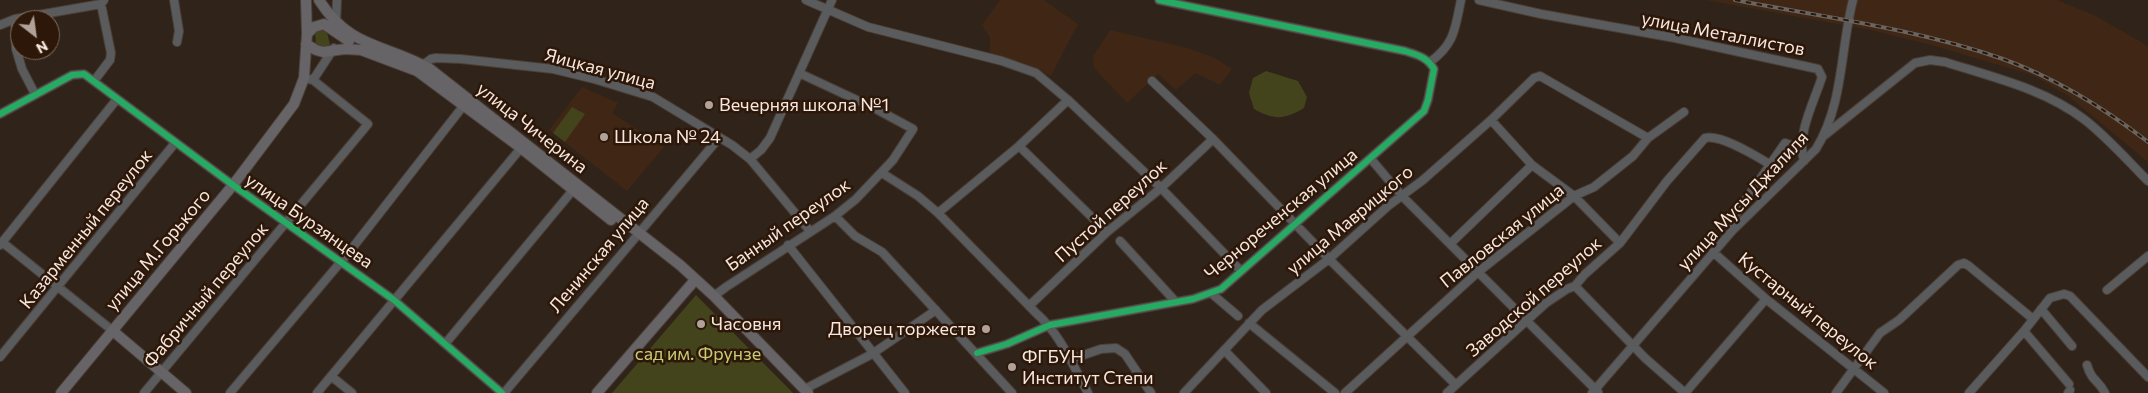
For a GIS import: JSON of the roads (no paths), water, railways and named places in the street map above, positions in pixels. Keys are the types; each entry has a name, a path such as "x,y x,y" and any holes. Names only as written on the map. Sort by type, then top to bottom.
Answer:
{"main road":[{"name":"улица М.Горького","path":"61,393 233,186 287,116 309,79 306,0"},
{"path":"319,0 334,39"},
{"path":"324,24 334,39 316,50 306,39 314,27 324,24"},
{"name":"улица Чичерина","path":"334,39 355,37 423,65 526,143 637,236"},
{"name":"улица Чичерина","path":"334,39 345,49 361,50 409,66 431,80 573,190 680,265 714,296 807,391"},
{"path":"598,393 695,280"},
{"path":"113,331 186,393"}],"street":[{"path":"174,0 179,31 176,42"},
{"path":"309,79 334,39 337,0"},
{"path":"806,0 827,11 868,27 1022,67 1036,73 1068,100 1161,188 1241,271"},
{"path":"750,159 770,138 832,0"},
{"path":"1159,0 1405,51 1421,56 1430,62 1444,52 1453,34 1461,0"},
{"name":"улица Металлистов","path":"1480,0 1541,14 1675,38 1818,69 1822,77 1805,127 1800,150"},
{"name":"улица Мусы Джалиля","path":"1596,392 1732,231 1816,149 1825,135 1836,103 1853,0"},
{"path":"0,114 72,74 84,74 94,81 110,60 111,53 103,2 60,10"},
{"name":"Яицкая улица","path":"423,65 436,58 530,65 594,79 653,97 720,138 750,159 810,231"},
{"path":"19,60 35,94"},
{"path":"1825,135 1915,63 1930,60 1945,62 2035,91 2059,104 2084,120 2148,181"},
{"name":"Чернореченская улица","path":"977,353 1007,344 1050,325 1193,299 1221,288 1424,111 1434,69 1430,62"},
{"name":"Банный переулок","path":"714,296 788,245 835,216 856,199 882,173 914,130 876,109 799,73"},
{"name":"улица Маврицкого","path":"1184,393 1262,310 1329,260 1490,120 1534,78 1540,76 1648,138"},
{"name":"Фабричный переулок","path":"144,393 368,124 309,79"},
{"name":"улица Бурзянцева","path":"94,81 233,186 394,300 503,393"},
{"path":"1152,81 1213,139 1329,260 1456,385"},
{"path":"113,331 1,244 117,99"},
{"path":"938,213 1019,146 1068,100"},
{"path":"230,393 350,251 464,105"},
{"name":"Павловская улица","path":"1345,393 1478,272 1574,196 1594,187 1633,156 1648,138 1684,112"},
{"path":"1490,120 1532,165 1574,196 1620,243"},
{"name":"Заводской переулок","path":"1447,393 1546,303 1575,286 1584,275 1620,243 1667,181 1705,138 1711,136 1743,149 1771,165"},
{"name":"Ленинская улица","path":"503,393 720,138"},
{"name":"Пустой переулок","path":"1029,306 1107,232 1161,188 1213,139"},
{"name":"Казарменный переулок","path":"0,357 176,142"},
{"path":"1732,231 1733,218 1785,143 1800,150 1804,160"},
{"path":"1019,146 1107,232"},
{"path":"317,393 521,148"},
{"path":"1371,159 1402,196 1596,392"},
{"path":"1450,244 1532,165"},
{"path":"882,173 918,196 938,213 1050,325 1072,359 1088,393"},
{"path":"445,344 573,190"},
{"path":"835,216 855,236 882,252 1012,393"},
{"path":"1120,242 1175,302"},
{"path":"788,245 872,354 905,393"},
{"name":"Кустарный переулок","path":"1713,252 1766,299 1884,393"},
{"path":"2106,290 2148,256"},
{"path":"1836,393 1880,333 1899,320 1958,265 1964,263 1969,266 2033,319"},
{"path":"1575,286 1645,358 1685,393 1766,299"},
{"path":"1211,293 1238,316"},
{"path":"1969,393 2024,331 2050,298 2056,296 2070,296 2148,377"},
{"path":"2041,309 2072,346"},
{"path":"807,391 872,354 936,310"},
{"path":"1249,323 1335,393"},
{"path":"2024,331 2069,389"},
{"path":"1072,359 1101,349 1116,348 1125,354 1151,393"},
{"path":"1224,350 1266,393"},
{"path":"2087,365 2091,378 2101,386 2105,393"},
{"path":"332,376 352,393"}],"railway":[{"path":"1735,0 1904,32 2003,59 2041,75 2078,95 2114,117 2148,142"}],"place":[{"name":"Вечерняя школа №1","path":"709,105"},
{"name":"Школа № 24","path":"604,137"},
{"name":"Часовня","path":"701,324"},
{"name":"Дворец торжеств","path":"986,329"},
{"name":"ФГБУН Институт Степи","path":"1012,367"}],"park label":[{"name":"сад им. Фрунзе","path":"698,354"}]}
